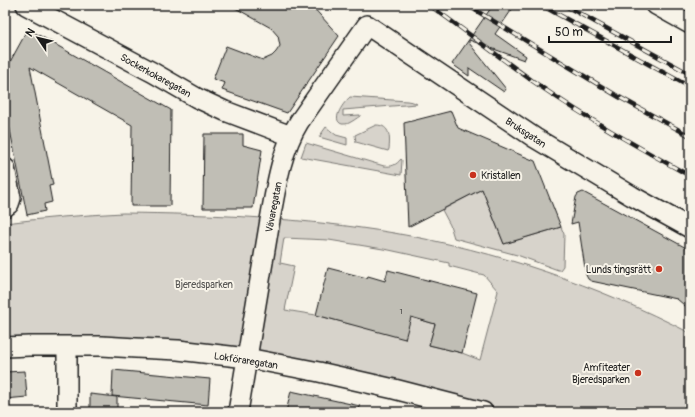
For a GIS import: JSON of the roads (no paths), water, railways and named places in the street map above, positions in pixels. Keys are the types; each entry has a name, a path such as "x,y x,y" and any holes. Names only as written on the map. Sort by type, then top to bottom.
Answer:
{"street":[{"name":"Sockerkokaregatan","path":"26,5 152,72 197,98 225,111 291,136"},
{"path":"656,5 690,24"},
{"name":"Vävaregatan","path":"238,412 275,191 286,150 291,136 299,122 367,25"},
{"name":"Bruksgatan","path":"367,25 535,138 632,196 690,228"},
{"path":"5,168 11,198 9,204 5,208"},
{"name":"Lokföraregatan","path":"5,348 29,346 102,346 178,350 247,358 394,389 423,404 483,412"},
{"path":"67,347 67,412"}],"railway":[{"path":"429,5 523,74 574,109 690,176"},
{"path":"467,5 619,97 690,136"},
{"path":"541,5 690,87"},
{"path":"564,5 690,74"}],"place":[{"name":"Kristallen","path":"473,175"},
{"name":"Lunds tingsrätt","path":"659,269"},
{"name":"Amfiteater Bjeredsparken","path":"638,373"}],"park label":[{"name":"Bjeredsparken","path":"204,284"}]}
